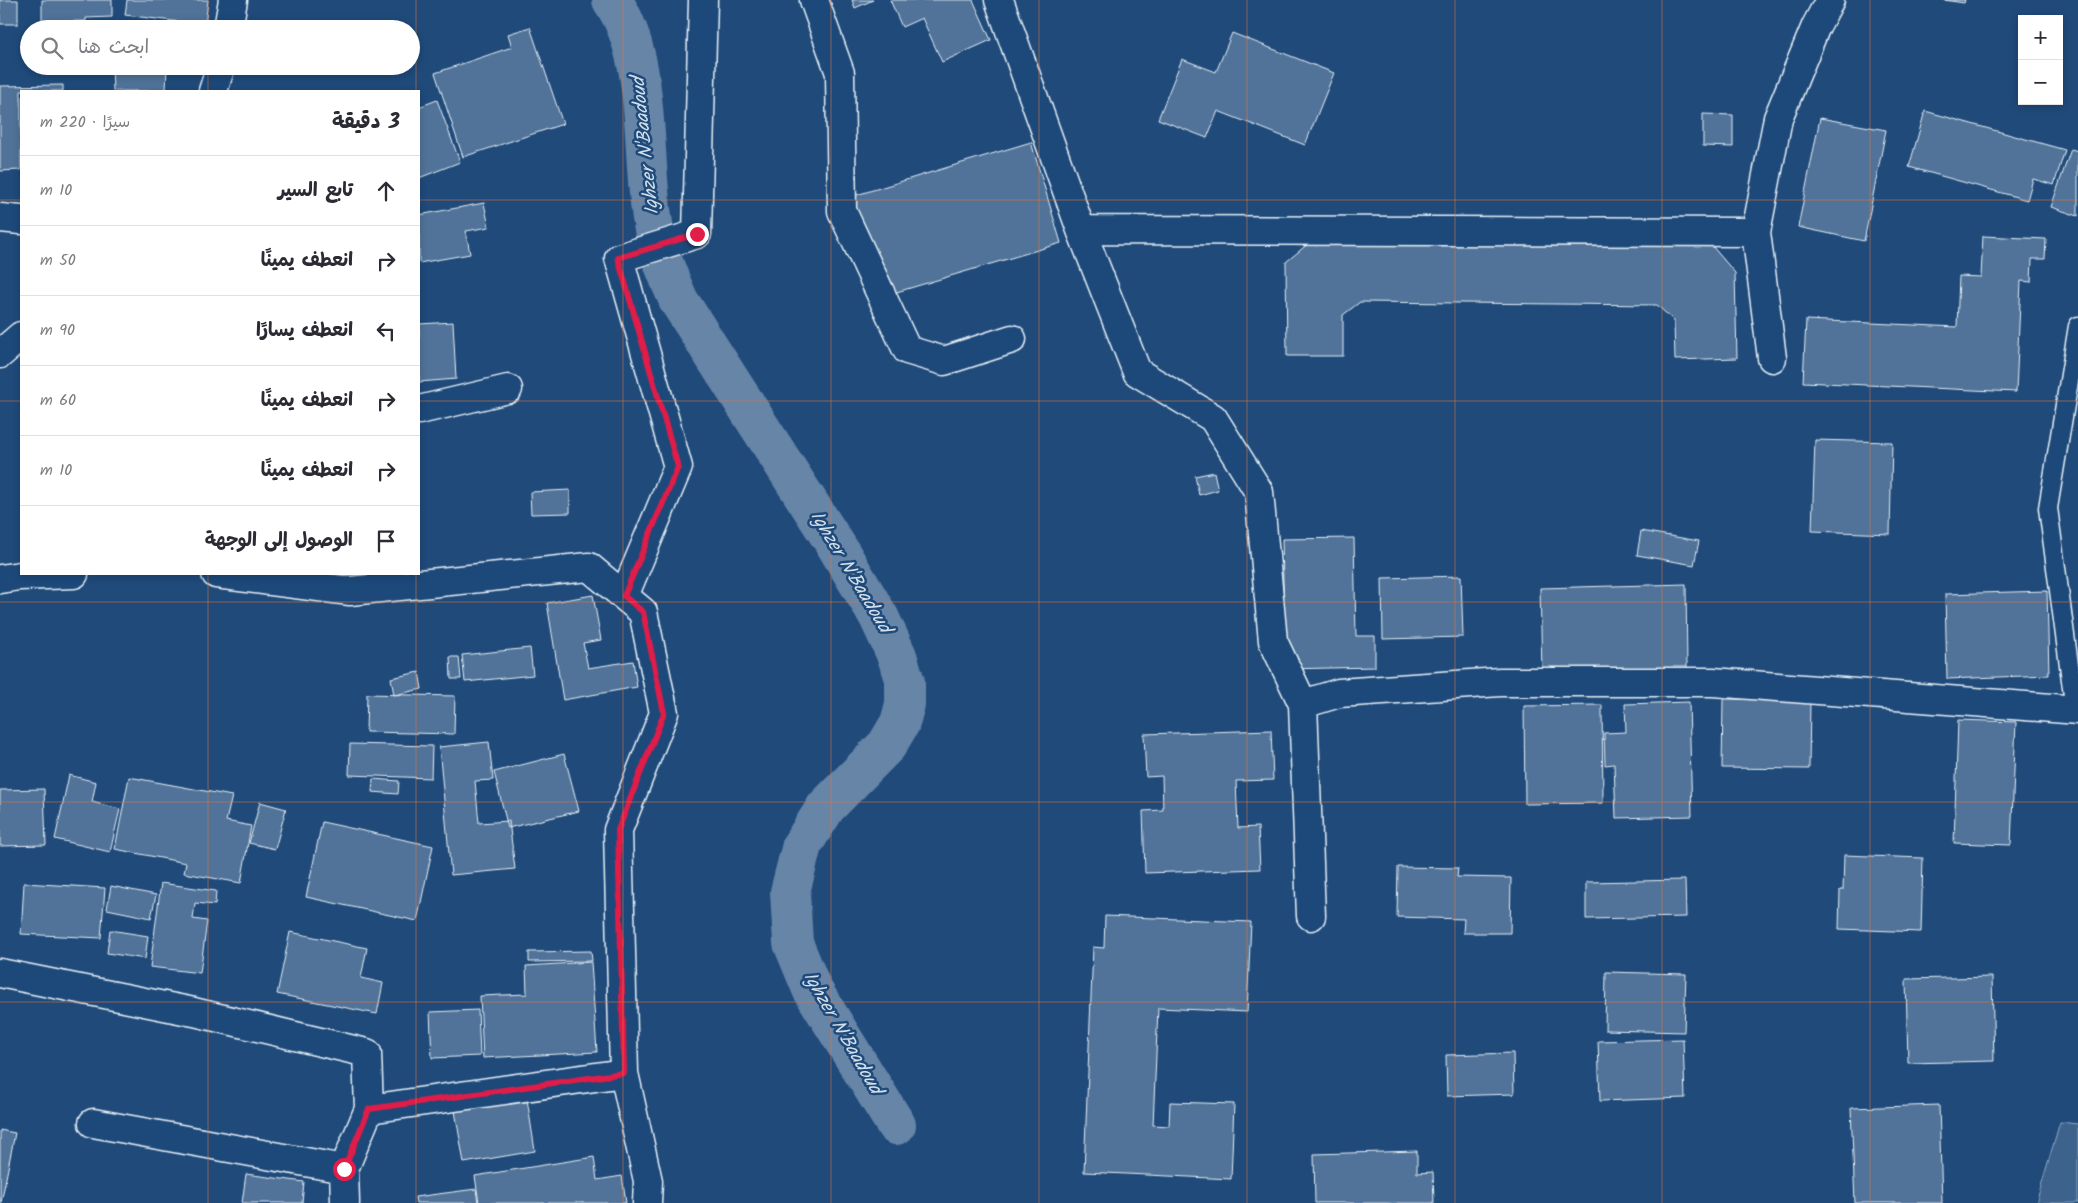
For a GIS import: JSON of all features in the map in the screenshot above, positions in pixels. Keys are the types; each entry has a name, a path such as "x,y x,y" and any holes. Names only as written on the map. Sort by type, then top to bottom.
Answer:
{"street":[{"path":"230,20 233,0"},
{"path":"624,596 678,467 618,258 697,234 702,0"},
{"path":"814,0 840,73 842,211 907,350 944,361 1012,339"},
{"path":"999,0 1081,230 1137,372 1213,418 1260,492 1273,641 1303,704 1312,916"},
{"path":"1772,358 1756,232 1778,118 1816,26 1830,0"},
{"path":"213,90 219,75"},
{"path":"0,218 20,220"},
{"path":"1081,230 1756,232"},
{"path":"0,354 20,337"},
{"path":"420,410 508,389"},
{"path":"224,575 350,591 589,567 643,612 664,713 618,830 624,1073 648,1181 647,1203"},
{"path":"0,579 47,575"},
{"path":"1303,704 1338,693 1500,682 1713,682 2077,710"},
{"path":"0,973 194,1012 367,1053 369,1109 344,1169 345,1203"},
{"path":"369,1109 624,1073"},
{"path":"93,1123 344,1169"}],"lane":[{"path":"2077,710 2048,508 2078,326"}],"shaded area":[{"path":"2060,1122 2078,1124 2078,1203 2036,1203"}],"building":[{"path":"0,0 18,0 18,24 0,24"},
{"path":"42,0 112,0 112,17 86,18 86,20 42,20"},
{"path":"127,0 208,0 206,20 165,20 125,15"},
{"path":"852,0 873,0 855,8"},
{"path":"890,0 973,0 991,40 942,62 922,18 902,27"},
{"path":"1944,0 1965,0 1964,3"},
{"path":"530,27 563,124 463,157 435,73 512,47 508,34"},
{"path":"1232,33 1334,73 1305,145 1218,111 1207,138 1158,119 1182,59 1216,72"},
{"path":"112,75 167,75 166,90 113,90"},
{"path":"63,85 63,90 20,90 20,170 0,171 0,86"},
{"path":"437,100 460,162 420,178 420,107"},
{"path":"1925,111 2065,150 2054,185 2033,179 2027,200 1909,167"},
{"path":"1703,114 1733,115 1733,147 1703,146"},
{"path":"1820,118 1886,130 1864,241 1798,227"},
{"path":"1031,142 1061,243 870,300 840,200"},
{"path":"2071,149 2078,151 2078,216 2051,207"},
{"path":"484,203 489,227 466,231 470,254 420,263 420,215"},
{"path":"1983,236 2046,239 2045,259 2032,259 2031,282 2021,281 2016,392 1803,382 1806,320 1957,327 1959,276 1981,277"},
{"path":"1309,243 1712,246 1735,273 1737,358 1675,360 1674,321 1657,305 1360,302 1343,315 1343,356 1287,356 1286,262"},
{"path":"453,322 456,379 420,382 420,324"},
{"path":"1815,440 1892,442 1890,534 1812,531"},
{"path":"1214,472 1218,490 1199,495 1195,476"},
{"path":"570,490 570,513 531,514 530,492"},
{"path":"1641,531 1699,541 1694,565 1637,555"},
{"path":"1354,538 1356,636 1375,636 1375,667 1285,669 1282,539"},
{"path":"1461,576 1463,637 1383,639 1382,578"},
{"path":"1686,584 1687,669 1542,672 1540,588"},
{"path":"2047,591 2049,675 1947,679 1945,594"},
{"path":"593,595 601,640 583,643 588,668 633,661 637,687 563,700 547,603"},
{"path":"530,648 533,675 465,682 462,655"},
{"path":"450,657 459,657 461,679 451,679"},
{"path":"419,672 422,689 394,695 391,678"},
{"path":"367,694 455,696 454,734 366,732"},
{"path":"1723,699 1810,700 1809,769 1722,768"},
{"path":"1689,702 1692,816 1616,818 1614,764 1605,765 1604,733 1626,732 1625,704"},
{"path":"1602,705 1603,803 1525,804 1524,706"},
{"path":"1958,720 2016,722 2011,845 1954,843"},
{"path":"1271,730 1273,780 1236,781 1238,828 1258,827 1260,869 1145,873 1143,811 1163,810 1162,776 1146,777 1144,734"},
{"path":"489,742 493,780 475,781 479,823 509,821 515,869 451,875 439,747"},
{"path":"350,744 432,746 431,778 349,775"},
{"path":"564,754 579,811 508,828 494,772"},
{"path":"69,775 96,782 92,802 120,809 110,852 55,839"},
{"path":"129,777 232,796 226,821 251,826 241,883 184,873 186,863 115,849"},
{"path":"373,779 399,781 398,794 372,792"},
{"path":"44,789 46,845 0,846 0,790"},
{"path":"260,802 286,809 275,849 249,843"},
{"path":"322,822 433,846 417,921 306,897"},
{"path":"1844,855 1923,858 1921,932 1839,929 1840,890 1843,890"},
{"path":"1398,867 1458,868 1457,877 1511,878 1510,933 1463,933 1464,919 1397,917"},
{"path":"1685,880 1686,917 1586,919 1586,882"},
{"path":"24,883 105,888 101,938 21,934"},
{"path":"161,883 216,891 215,905 195,903 193,919 207,921 200,973 150,967"},
{"path":"111,886 156,895 151,918 107,909"},
{"path":"1105,916 1251,922 1247,1012 1158,1008 1153,1125 1169,1126 1170,1102 1234,1104 1231,1179 1084,1172 1093,947 1104,948"},
{"path":"110,930 148,936 145,959 107,953"},
{"path":"290,932 367,948 361,978 383,983 377,1014 277,994"},
{"path":"591,951 592,961 529,962 529,952"},
{"path":"591,962 597,1052 483,1058 480,996 527,994 526,966"},
{"path":"1606,972 1686,974 1684,1032 1605,1030"},
{"path":"1992,977 1994,1061 1908,1063 1906,979"},
{"path":"478,1010 480,1056 432,1058 430,1012"},
{"path":"1683,1039 1685,1098 1600,1101 1598,1041"},
{"path":"1513,1053 1514,1094 1447,1096 1446,1055"},
{"path":"527,1099 535,1151 464,1163 455,1111"},
{"path":"1939,1105 1942,1203 1855,1203 1851,1108"},
{"path":"0,1130 15,1133 1,1203 0,1203"},
{"path":"1417,1151 1417,1173 1433,1172 1434,1203 1315,1203 1314,1154"},
{"path":"594,1157 597,1180 622,1176 626,1203 479,1203 475,1176"},
{"path":"246,1174 304,1182 302,1203 242,1203"},
{"path":"476,1189 478,1203 416,1203 415,1197"}],"waterway":[{"name":"Ighzer N'Baadoud","path":"612,0 626,25 635,53 644,113 650,206 662,260 679,301 837,547 879,617 897,656 905,682 905,704 900,723 887,745 826,807 802,845 790,892 793,943 812,989 896,1125"}],"route":[{"path":"344,1169 369,1109 624,1073 618,830 664,713 643,612 624,596 678,467 618,258 697,234"}]}
